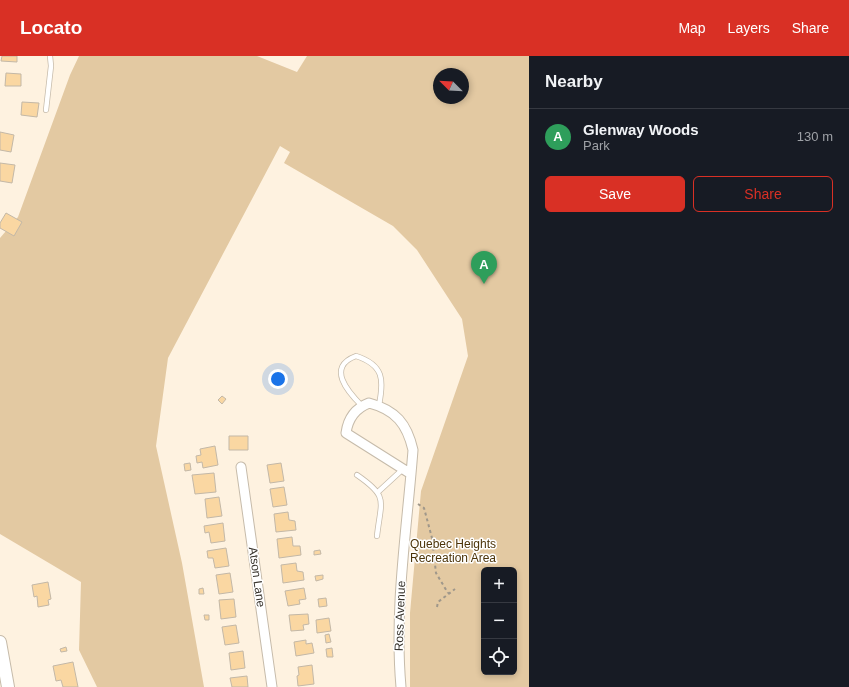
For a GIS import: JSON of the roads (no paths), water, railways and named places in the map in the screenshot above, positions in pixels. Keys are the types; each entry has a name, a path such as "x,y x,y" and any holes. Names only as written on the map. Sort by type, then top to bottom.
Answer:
{"street":[{"path":"379,405 370,403 362,406 347,423 346,433 407,471"},
{"name":"Ross Avenue","path":"379,405 394,413 404,425 410,436 413,450 407,471 401,585 399,662 401,687"},
{"name":"Atson Lane","path":"241,467 272,687"},
{"path":"0,642 8,687"}],"lane":[{"path":"46,110 50,56"},
{"path":"362,406 345,387 341,372 344,365 356,356 374,364 380,374 382,387 379,405"},
{"path":"378,492 407,471"},
{"path":"357,475 378,492 381,500 377,536"}],"place":[{"name":"Glenway Woods","path":"484,284"}],"park label":[{"name":"Quebec Heights Recreation Area","path":"453,551"}]}
